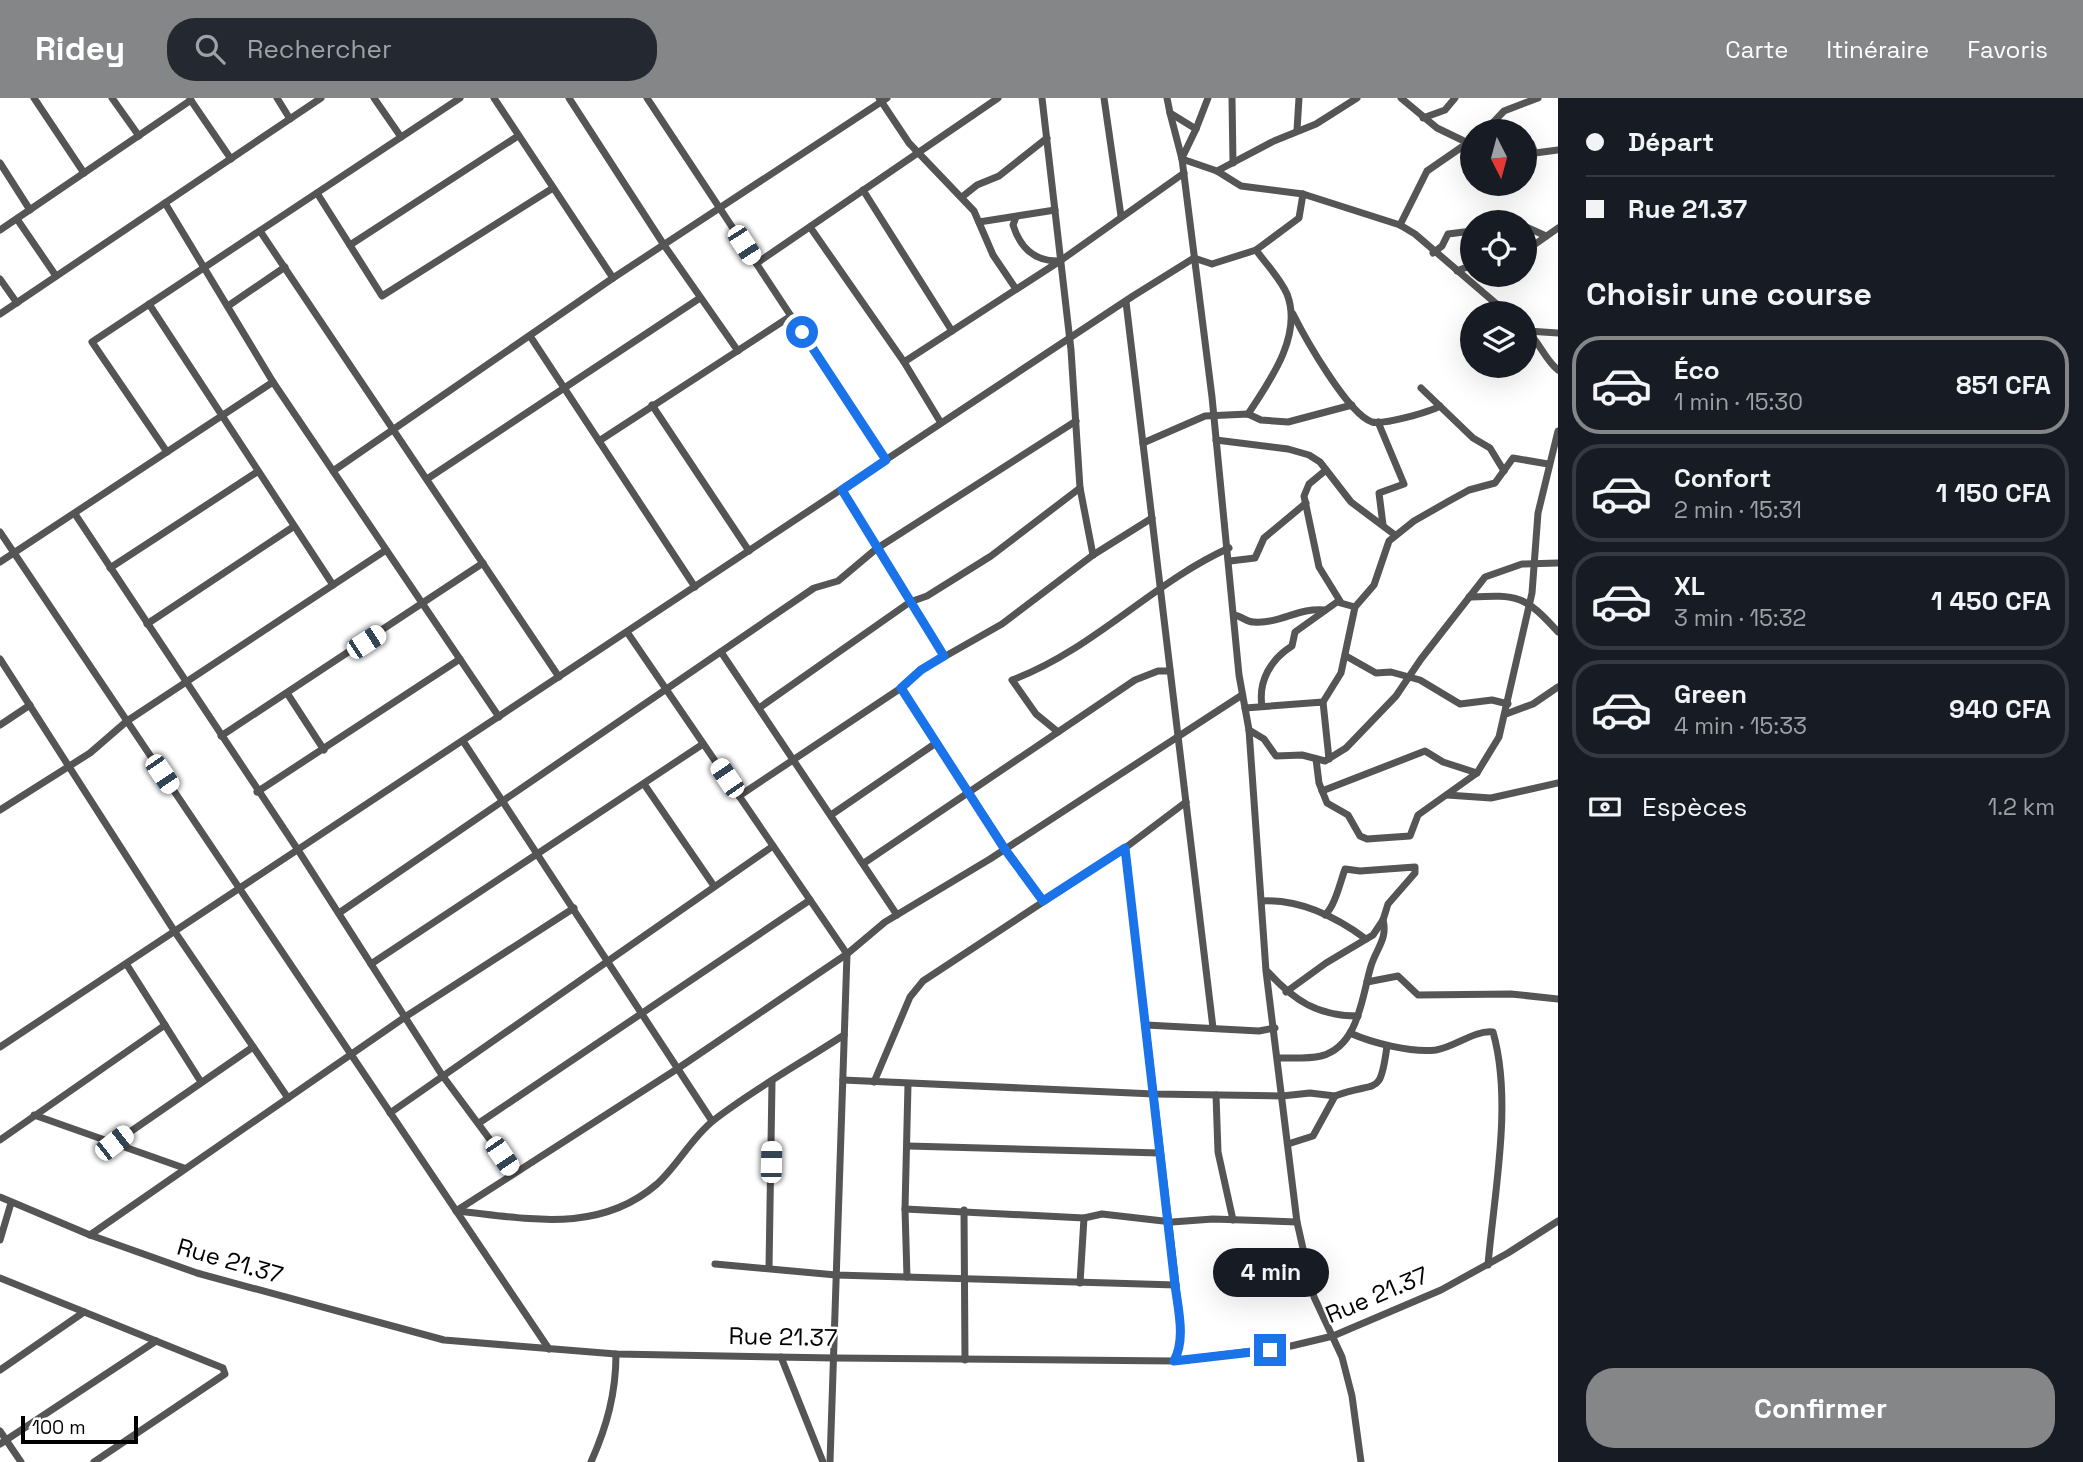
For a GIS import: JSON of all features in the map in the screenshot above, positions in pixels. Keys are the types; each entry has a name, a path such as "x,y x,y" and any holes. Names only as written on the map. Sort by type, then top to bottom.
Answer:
{"street":[{"path":"34,98 84,173"},
{"path":"113,98 139,136"},
{"path":"277,98 290,119"},
{"path":"0,314 321,98"},
{"path":"374,98 401,137"},
{"path":"167,452 92,342 460,98"},
{"path":"494,98 613,278"},
{"path":"569,98 700,298 738,351"},
{"path":"647,98 886,460"},
{"path":"757,263 998,98"},
{"path":"1042,98 1069,340 1080,488 1093,555"},
{"path":"1104,98 1121,216"},
{"path":"1167,98 1182,159 1214,415 1242,695 1249,730 1266,971 1297,1222 1314,1297 1334,1336 1352,1396 1361,1462"},
{"path":"1182,159 1208,98"},
{"path":"1232,98 1233,163"},
{"path":"1297,130 1299,98"},
{"path":"1217,172 1297,130 1316,124 1357,98"},
{"path":"1401,98 1423,118 1460,136"},
{"path":"1423,118 1445,110 1455,98"},
{"path":"1498,119 1504,111 1538,98"},
{"path":"0,230 190,99 232,159"},
{"path":"333,471 613,278 883,99 918,153 962,197 979,222 993,255 1016,289"},
{"path":"1170,113 1196,129"},
{"path":"349,245 518,136"},
{"path":"962,197 977,184 999,176 1047,138"},
{"path":"1400,225 1427,171 1460,147"},
{"path":"1537,153 1558,150"},
{"path":"1182,159 1217,172 1248,188 1273,188 1303,194 1400,225 1415,234 1433,253 1493,301"},
{"path":"0,163 30,210"},
{"path":"904,362 1060,261 1184,173"},
{"path":"317,193 382,296 553,188"},
{"path":"863,190 952,331"},
{"path":"1194,258 1212,264 1256,250 1299,218 1303,194"},
{"path":"165,204 273,382 499,717"},
{"path":"979,222 1055,210"},
{"path":"1016,217 1013,225 1021,246 1045,261 1060,261"},
{"path":"17,219 56,276"},
{"path":"810,227 904,362 941,423"},
{"path":"1537,243 1558,228"},
{"path":"260,231 559,677"},
{"path":"1433,253 1442,246 1448,234 1460,232"},
{"path":"1537,232 1546,236"},
{"path":"1256,250 1282,284 1293,314 1315,354 1352,405 1369,421 1378,422 1428,413 1440,406"},
{"path":"0,1047 1194,258"},
{"path":"228,306 285,267"},
{"path":"0,279 17,303"},
{"path":"427,479 700,298"},
{"path":"1126,302 1213,1028"},
{"path":"149,304 332,585"},
{"path":"1248,414 1278,368 1293,314"},
{"path":"599,441 791,316"},
{"path":"1537,330 1558,333"},
{"path":"530,336 695,587"},
{"path":"1537,343 1558,370"},
{"path":"0,562 273,382"},
{"path":"1421,388 1473,438 1490,448 1504,471"},
{"path":"652,405 749,551"},
{"path":"1143,443 1200,417 1248,414 1261,420 1288,422 1352,405"},
{"path":"339,913 814,588 838,581 876,550 1076,421"},
{"path":"1378,422 1404,484 1379,493 1383,525"},
{"path":"1316,759 1327,803 1348,815 1360,836 1367,839 1410,836 1418,815 1477,773 1495,744 1506,714 1529,607 1538,513 1558,431"},
{"path":"1216,440 1299,451 1320,462 1351,502 1395,535"},
{"path":"1329,759 1324,702 1341,673 1355,607 1374,585 1387,547 1395,535 1469,490 1495,483 1513,458 1548,464"},
{"path":"1326,470 1306,489 1306,503 1319,567 1340,601 1355,607"},
{"path":"110,568 257,472"},
{"path":"759,708 910,602 927,596 991,556 1080,488"},
{"path":"842,490 876,550 944,656"},
{"path":"1230,561 1257,556 1264,538 1306,503"},
{"path":"75,514 298,850 442,1075 514,1172"},
{"path":"738,796 901,688 921,670 1002,624 1093,555 1152,518"},
{"path":"147,624 293,527"},
{"path":"0,532 549,1349"},
{"path":"1058,732 1036,714 1012,680 1046,666 1229,548"},
{"path":"0,810 69,766 127,721 386,550"},
{"path":"221,736 424,605 483,563"},
{"path":"1249,730 1264,738 1276,756 1302,755 1329,759 1346,748 1396,696 1469,597 1490,574 1534,563 1558,564"},
{"path":"1469,597 1513,595 1558,632"},
{"path":"1262,706 1261,683 1279,655 1292,646 1295,632 1340,601"},
{"path":"1234,615 1253,623 1278,619 1305,609 1325,610"},
{"path":"627,632 847,954 830,1462"},
{"path":"721,652 897,915"},
{"path":"1346,656 1376,673 1391,672 1409,677 1449,695 1460,704 1492,700 1508,704"},
{"path":"0,659 175,932 288,1098"},
{"path":"257,792 460,659"},
{"path":"864,863 1135,680 1158,671 1170,671"},
{"path":"1506,714 1534,704 1558,687"},
{"path":"901,688 1004,848 1043,901"},
{"path":"287,693 324,750"},
{"path":"456,1211 677,1069 847,954 897,915 1242,695"},
{"path":"1245,708 1324,702"},
{"path":"0,725 30,705"},
{"path":"463,741 712,1121"},
{"path":"831,815 936,743"},
{"path":"371,964 703,744"},
{"path":"1322,791 1425,751 1443,762 1477,773"},
{"path":"1446,795 1491,798 1558,783"},
{"path":"644,784 714,886"},
{"path":"874,1082 910,997 923,981 1125,848 1186,802"},
{"path":"390,1113 773,846"},
{"path":"1125,848 1181,1340 1180,1351 1174,1361"},
{"path":"1286,992 1366,939 1383,920 1388,904 1415,873 1415,867 1360,871 1345,869 1335,889 1332,907 1325,915"},
{"path":"480,1123 810,900"},
{"path":"1262,901 1278,900 1306,905 1366,939"},
{"path":"90,1235 405,1017 574,908"},
{"path":"1278,1058 1323,1055 1350,1033 1358,1016 1371,963 1382,944 1385,929 1383,920"},
{"path":"127,965 201,1082"},
{"path":"1266,971 1286,992 1322,1012 1358,1016"},
{"path":"1367,982 1398,976 1418,995 1511,994 1558,999"},
{"path":"0,1140 165,1025"},
{"path":"1146,1025 1259,1031 1275,1028"},
{"path":"1350,1033 1387,1046 1435,1050 1482,1032 1493,1032 1501,1086 1501,1119 1488,1265"},
{"path":"456,1211 562,1222 604,1213 634,1201 657,1184 712,1121 844,1035"},
{"path":"843,1080 1154,1094 1282,1096 1310,1093 1335,1096 1371,1088 1379,1081 1386,1068 1387,1046"},
{"path":"114,1143 253,1047"},
{"path":"769,1268 772,1082"},
{"path":"907,1277 905,1209 908,1084"},
{"path":"1216,1095 1218,1152 1233,1220"},
{"path":"1288,1144 1312,1136 1335,1096"},
{"path":"34,1115 184,1168"},
{"path":"908,1146 1160,1153"},
{"name":"Rue 21.37","path":"0,1197 90,1235 197,1273 444,1340 617,1354 834,1358 1174,1361 1249,1353 1334,1336 1441,1290 1488,1265 1558,1221"},
{"path":"0,1240 11,1203"},
{"path":"905,1209 1084,1218 1102,1214 1167,1222 1297,1222"},
{"path":"964,1210 965,1360"},
{"path":"1080,1283 1084,1218"},
{"path":"715,1264 836,1275 1175,1285"},
{"path":"0,1278 223,1368 225,1374 94,1462"},
{"path":"0,1370 84,1312"},
{"path":"3,1442 156,1340"},
{"path":"591,1462 607,1426 616,1382 617,1354"},
{"path":"781,1357 823,1462"},
{"path":"0,1430 3,1442 22,1462"}],"route":[{"path":"802,332 886,460 842,490 876,550 944,656 921,670 901,688 1004,848 1043,901 1125,848 1181,1340 1180,1351 1174,1361 1270,1350"}]}
